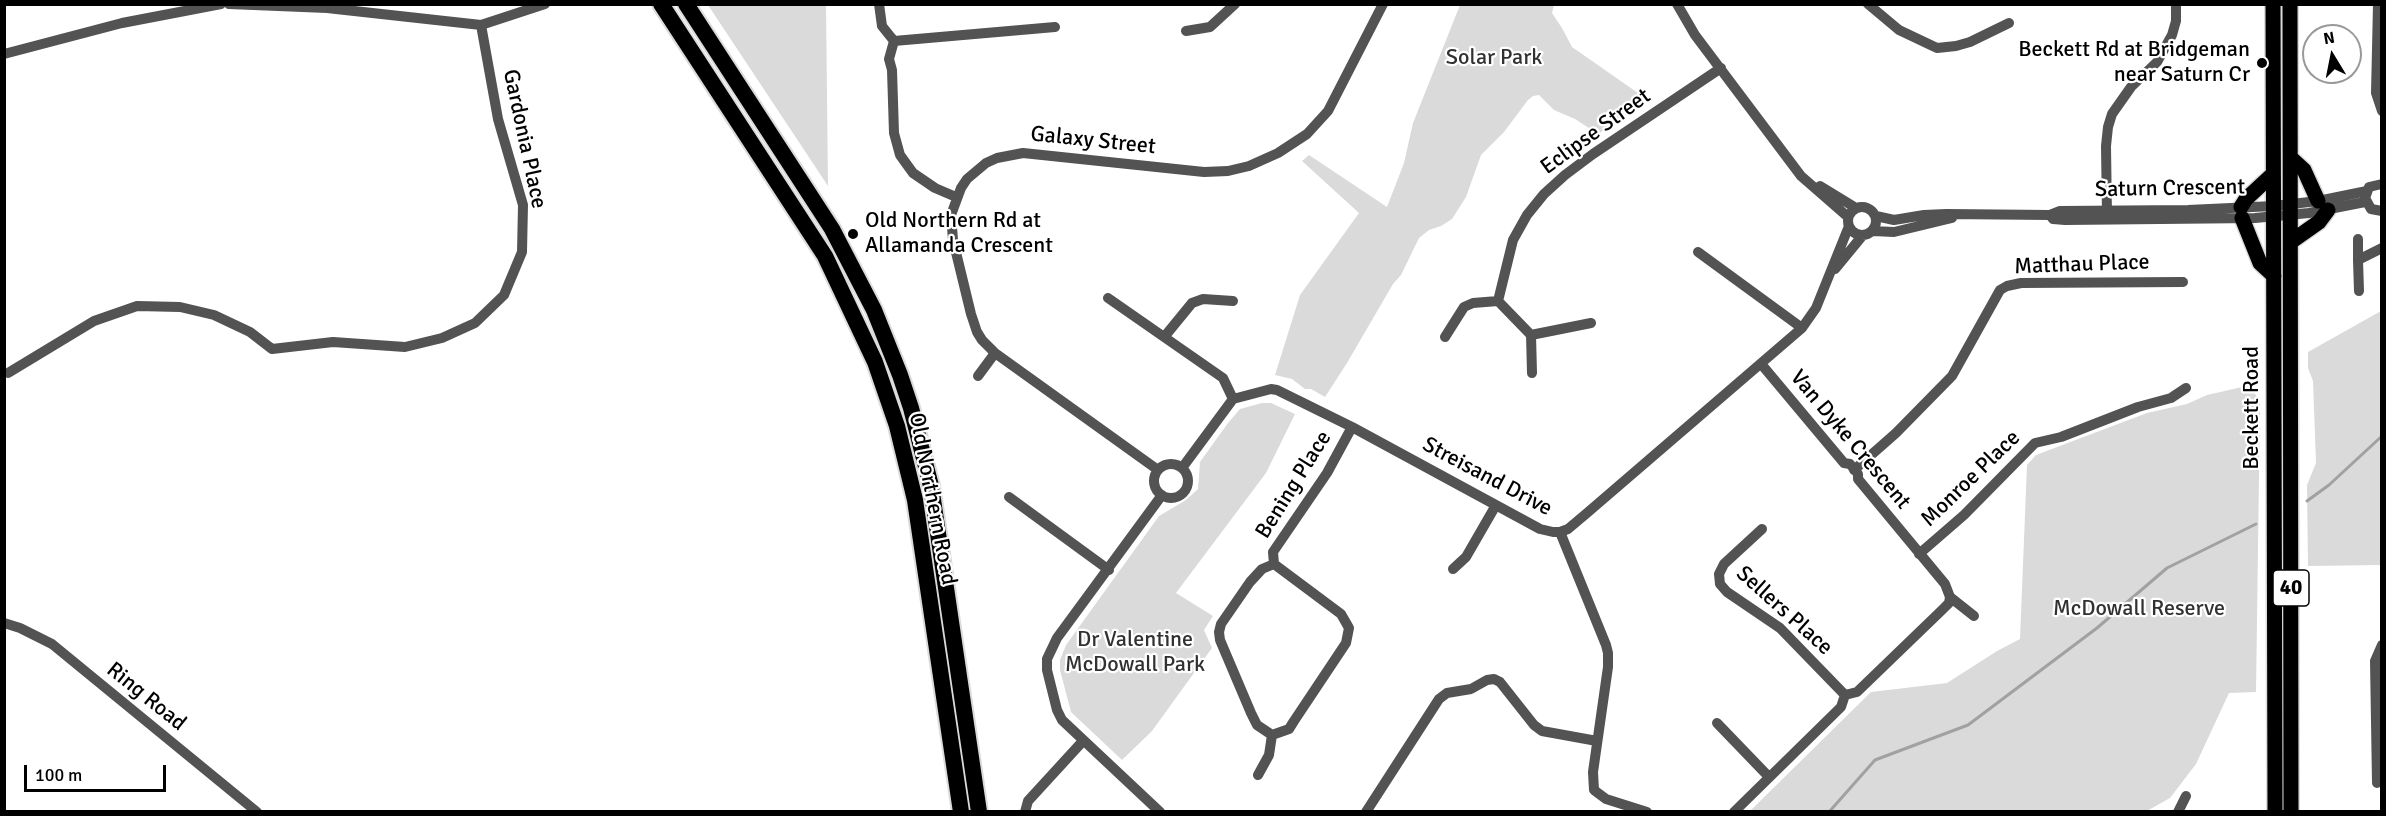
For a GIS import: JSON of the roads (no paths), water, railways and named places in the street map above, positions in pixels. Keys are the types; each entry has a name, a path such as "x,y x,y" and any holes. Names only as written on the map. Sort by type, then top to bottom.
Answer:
{"highway":[{"name":"Old Northern Road","path":"661,4 825,256 875,362 900,436 915,500 961,812"},
{"name":"Old Northern Road","path":"686,4 832,229 874,309 900,375 931,486 979,812"}],"main road":[{"name":"Beckett Road","path":"2273,4 2275,812"},
{"name":"Beckett Road","path":"2290,4 2291,812"},
{"path":"2291,158 2304,170 2323,206 2319,222 2292,241"},
{"path":"2273,174 2246,199 2242,213 2260,263 2274,276"}],"street":[{"path":"4,54 122,23 221,4"},
{"path":"229,4 327,6 481,25 545,4"},
{"path":"879,4 882,26 894,41"},
{"path":"1185,31 1210,27 1235,4"},
{"name":"Galaxy Street","path":"1158,470 995,353 977,332 966,297 951,226 951,215 956,197 968,178 986,163 997,158 1023,153 1204,172 1228,171 1269,158 1307,134 1328,111 1383,4"},
{"path":"1677,4 1695,35 1801,176 1849,221 1854,233 1868,233 1876,227 1876,216 1870,209 1856,208 1801,176"},
{"path":"1868,4 1899,30 1937,48 1970,42 2009,23"},
{"path":"2107,215 2106,146 2112,114 2131,87 2157,62 2172,35 2176,21 2176,4"},
{"path":"2378,4 2376,93 2382,111"},
{"name":"Gardonia Place","path":"8,373 94,321 136,306 180,307 214,315 250,332 272,349 333,342 405,347 442,338 475,323 504,295 522,252 523,205 498,119 481,25"},
{"path":"894,41 1055,27"},
{"path":"894,41 889,59 892,70 894,133 900,155 913,173 935,189 956,197"},
{"name":"Eclipse Street","path":"1498,301 1514,240 1527,215 1544,194 1564,175 1593,154 1721,68"},
{"name":"Saturn Crescent","path":"1876,216 1894,220 1924,215 2050,215 2060,211 2107,215 2291,210 2323,206 2366,196 2373,185 2382,184"},
{"path":"2366,196 2371,209 2382,211"},
{"path":"1849,221 1856,208"},
{"name":"Saturn Crescent","path":"1868,233 1894,232 1970,216"},
{"name":"Streisand Drive","path":"1233,399 1271,389 1277,390 1352,427 1540,529 1560,531 1581,519 1802,328 1816,308 1849,221"},
{"name":"Streisand Drive","path":"1829,277 1868,233"},
{"path":"2358,239 2359,291"},
{"path":"2358,260 2382,248"},
{"path":"1698,252 1802,328"},
{"name":"Matthau Place","path":"1854,470 1896,433 1952,376 2000,290 2007,286 2021,283 2183,282"},
{"path":"1108,298 1223,378 1233,399 1182,468"},
{"path":"1165,336 1192,303 1203,299 1233,300"},
{"path":"1445,337 1464,307 1473,303 1498,301 1531,335 1532,373"},
{"path":"1531,335 1591,323"},
{"path":"978,376 995,353"},
{"name":"Van Dyke Crescent","path":"1761,365 1844,463 1850,464 1858,474 1858,479 1945,584 1950,597 1974,616"},
{"name":"Monroe Place","path":"1919,554 1964,515 2035,443 2061,437 2138,407 2171,398 2186,388"},
{"name":"Bening Place","path":"1274,564 1262,569 1250,582 1221,624 1219,632 1220,640 1257,725 1272,735 1288,729 1346,643 1348,628 1341,614 1274,564 1273,552 1328,473 1352,427"},
{"path":"1172,464 1182,468 1188,478 1185,490 1174,497 1162,495 1154,483 1158,470 1172,464"},
{"path":"1160,812 1062,720 1057,710 1047,670 1047,659 1058,638 1162,495"},
{"path":"1009,497 1109,570"},
{"path":"1453,569 1466,557 1496,505"},
{"name":"Sellers Place","path":"1762,529 1724,564 1719,574 1720,584 1727,592 1780,628 1845,695"},
{"path":"1560,531 1606,645 1608,667 1592,783 1596,794 1647,812"},
{"path":"1734,812 1841,707 1845,695 1857,692 1949,603 1950,597"},
{"name":"Ring Road","path":"4,623 52,644 257,812"},
{"path":"2377,783 2375,661 2382,645"},
{"path":"1366,812 1440,699 1448,693 1471,689 1487,680 1494,679 1500,682 1534,725 1542,731 1598,741"},
{"path":"1717,723 1769,777"},
{"path":"1258,775 1269,755 1272,735"},
{"path":"1025,812 1028,801 1083,741"},
{"path":"2178,812 2186,796"}],"waterway":[{"path":"2307,501 2329,485 2382,436"},
{"path":"1829,812 1875,760 1968,725 2097,628 2167,568 2256,524"}],"place":[{"name":"Beckett Rd at Bridgeman near Saturn Cr","path":"2262,63"},
{"name":"Old Northern Rd at Allamanda Crescent","path":"853,234"}],"park label":[{"name":"Solar Park","path":"1494,58"},
{"name":"McDowall Reserve","path":"2139,609"},
{"name":"Dr Valentine McDowall Park","path":"1135,652"}]}
